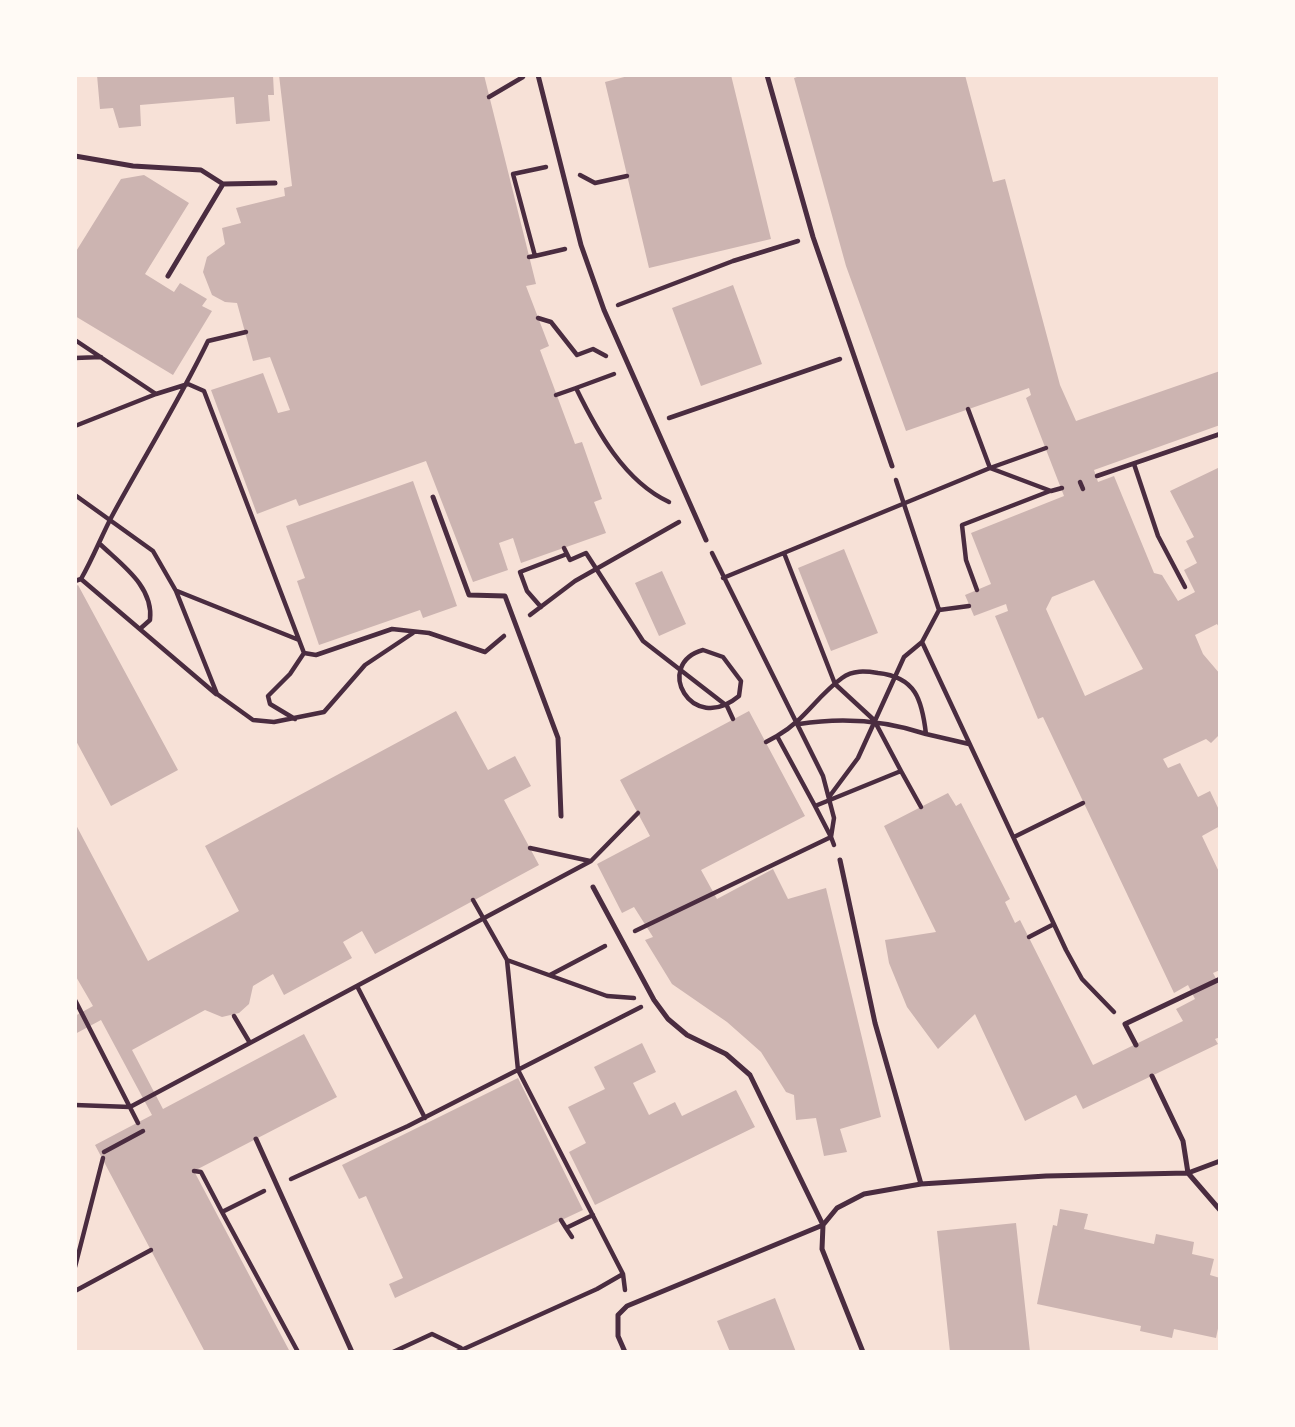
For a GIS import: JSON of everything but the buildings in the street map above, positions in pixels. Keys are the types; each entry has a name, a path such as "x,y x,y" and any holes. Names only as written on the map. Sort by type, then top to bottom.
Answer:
{"lane":[{"path":"538,75 581,245 604,310 706,540"},
{"path":"768,75 813,237 892,466"},
{"path":"75,156 133,166 201,170 223,184 275,183"},
{"path":"168,276 223,184"},
{"path":"433,497 468,595 505,596 558,738 561,816"},
{"path":"840,860 875,1023 921,1184"},
{"path":"593,887 654,1000 668,1019 687,1035 726,1054 750,1075 823,1225 822,1249 863,1352"},
{"path":"1136,1045 1125,1024 1220,979"},
{"path":"1152,1076 1183,1141 1188,1173 1220,1210"},
{"path":"256,1139 352,1352"},
{"path":"625,1352 618,1336 618,1315 627,1306 823,1225 837,1208 864,1194 921,1184 1046,1176 1188,1173 1220,1161"}],"path":[{"path":"489,97 527,75"},
{"path":"517,173 513,174 532,256 542,254"},
{"path":"595,183 627,176"},
{"path":"604,310 648,296 733,261 813,237"},
{"path":"538,318 551,322 576,355"},
{"path":"246,332 208,341 188,384 78,580 141,628 217,694 253,719 274,722 324,712 365,665 413,634"},
{"path":"75,340 156,394"},
{"path":"654,423 854,354"},
{"path":"75,358 102,357"},
{"path":"556,395 595,381"},
{"path":"75,426 188,384 204,391 304,653"},
{"path":"531,614 597,568 673,528 692,512 648,492 594,424 576,388"},
{"path":"968,409 990,468 1051,491"},
{"path":"1097,476 1220,435"},
{"path":"723,578 990,468 1046,448"},
{"path":"1134,464 1158,536 1185,587"},
{"path":"830,797 858,758 904,657 922,642 939,610 892,466"},
{"path":"1080,482 1083,489"},
{"path":"977,590 966,561 962,525 1062,488"},
{"path":"75,495 153,551 176,591 217,694"},
{"path":"706,540 798,724 830,797 834,818 831,837"},
{"path":"100,545 131,572 145,592 152,607 150,620 141,628"},
{"path":"541,607 527,591 520,572 565,551 570,560 586,554 643,641 727,706 733,719"},
{"path":"784,553 835,684 874,720 920,807"},
{"path":"176,591 300,641"},
{"path":"939,610 969,606"},
{"path":"304,653 316,655 392,629 413,634 429,633 485,652"},
{"path":"922,642 1082,979 1125,1024"},
{"path":"703,650 723,657 741,681 738,696 727,706 709,710 698,706 680,683 678,668 688,656 703,650"},
{"path":"295,719 270,704 268,696 290,674 304,653"},
{"path":"766,742 798,724 835,684 860,670 897,675 911,687 923,707 926,734"},
{"path":"798,724 821,720 874,720 970,744"},
{"path":"777,736 831,837 840,860"},
{"path":"815,806 830,797 901,771"},
{"path":"1014,837 1083,803"},
{"path":"75,1105 130,1107 591,861 638,813"},
{"path":"700,901 831,837"},
{"path":"530,848 591,861"},
{"path":"473,900 507,960 518,1070 623,1274 627,1306"},
{"path":"1029,937 1054,923"},
{"path":"507,960 607,996 654,1000"},
{"path":"357,986 425,1118"},
{"path":"75,1000 138,1123"},
{"path":"339,1159 425,1118 654,1000"},
{"path":"234,1016 250,1043"},
{"path":"75,1267 103,1155 143,1131"},
{"path":"222,1212 298,1352"},
{"path":"566,1228 593,1215"},
{"path":"561,1220 572,1237"},
{"path":"75,1292 151,1250"},
{"path":"393,1352 432,1334 459,1350 597,1289 623,1274"}]}
